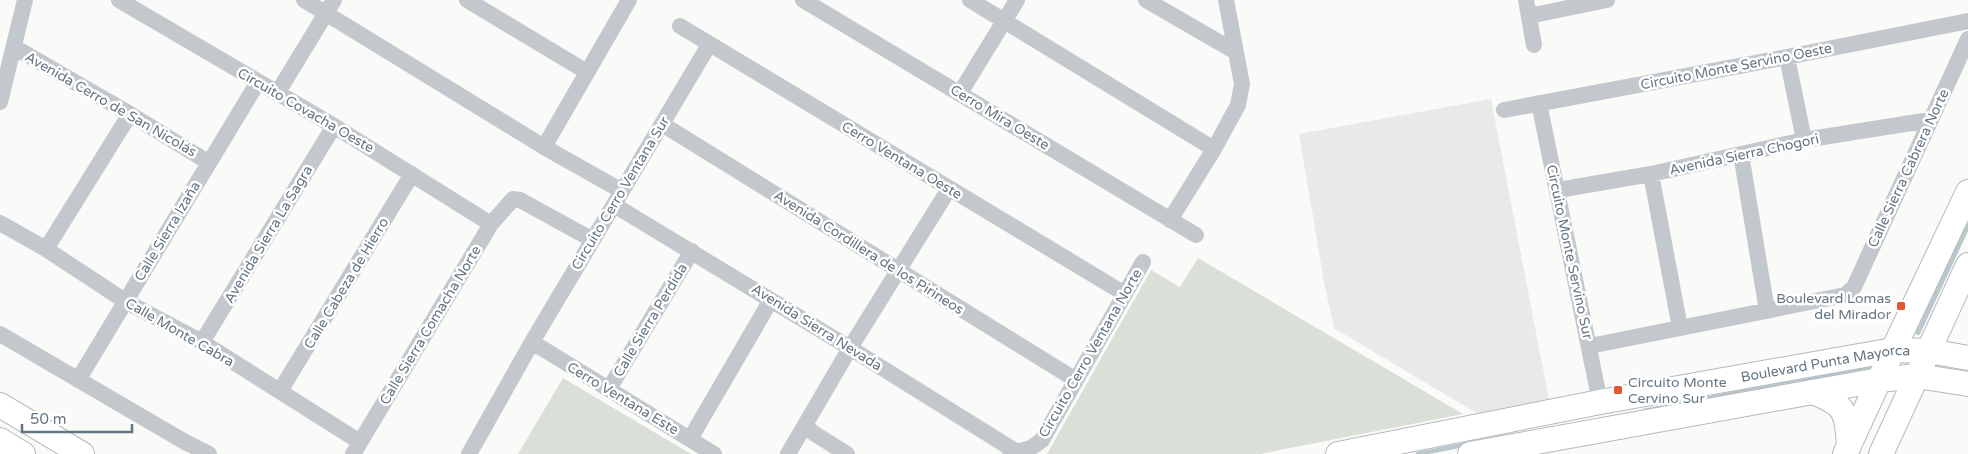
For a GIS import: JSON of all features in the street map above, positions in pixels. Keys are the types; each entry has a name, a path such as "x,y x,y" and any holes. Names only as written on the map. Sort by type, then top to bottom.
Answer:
{"street":[{"path":"2,89 25,0"},
{"name":"Circuito Covacha Oeste","path":"119,0 278,92 491,224"},
{"name":"Avenida Sierra Nevada","path":"304,0 330,6 544,147 692,251 1016,453"},
{"path":"467,0 587,72"},
{"path":"544,147 629,0"},
{"name":"Cerro Mira Oeste","path":"803,0 1196,236"},
{"path":"970,0 1214,150"},
{"path":"960,93 1018,0"},
{"path":"1146,0 1236,52"},
{"path":"1170,220 1214,150 1238,104 1242,84 1226,0"},
{"path":"1534,45 1527,8 1607,0"},
{"path":"278,92 330,6"},
{"name":"Circuito Monte Servino Oeste","path":"1504,110 1787,57 1968,20"},
{"name":"Cerro Ventana Oeste","path":"680,26 1125,294"},
{"name":"Calle Sierra Cabrera Norte","path":"1768,311 1845,295 1854,287 1968,38"},
{"name":"Circuito Cerro Ventana Sur","path":"469,454 532,342 709,44"},
{"name":"Avenida Cerro de San Nicolás","path":"14,48 130,114 208,162"},
{"path":"1787,57 1804,140"},
{"name":"Calle Sierra Izaña","path":"78,380 258,82"},
{"name":"Circuito Monte Servino Sur","path":"1539,103 1600,402"},
{"path":"46,250 130,114"},
{"name":"Avenida Sierra Chogori","path":"1558,190 1651,174 1804,140 1930,120"},
{"name":"Avenida Cordillera de los Pirineos","path":"662,124 1076,380"},
{"name":"Avenida Sierra La Sagra","path":"202,342 334,126"},
{"path":"1590,346 1768,311 1742,154"},
{"name":"Calle Cabeza de Hierro","path":"280,391 412,174"},
{"path":"1651,174 1680,328"},
{"path":"788,454 850,348 949,189"},
{"path":"1847,450 1968,192"},
{"name":"Calle Sierra Comacha Norte","path":"356,448 491,224 513,199 520,200 593,240"},
{"name":"Calle Monte Cabra","path":"0,223 126,301 202,342 280,391 356,448"},
{"name":"Calle Sierra Perdida","path":"609,389 692,251"},
{"name":"Circuito Cerro Ventana Norte","path":"1016,453 1031,448 1042,440 1143,262"},
{"path":"1881,454 1968,264"},
{"path":"690,439 771,300"},
{"path":"0,334 185,442 209,454"},
{"name":"Cerro Ventana Este","path":"532,342 714,454"},
{"name":"Boulevard Punta Mayorca","path":"1338,454 1600,402 1893,350 1929,351 1968,358"},
{"name":"Boulevard Punta Mayorca","path":"1470,454 1548,446 1572,435 1879,380 1917,376 1968,384"},
{"path":"1812,392 1830,398 1841,407 1848,423 1847,450"},
{"path":"0,405 82,454"},
{"path":"1566,410 1572,435"},
{"path":"805,426 847,454"},
{"path":"0,440 23,454"}],"shaded area":[{"path":"1491,99 1549,400 1478,414 1334,328 1325,287 1299,134"},
{"path":"1198,258 1463,414 1260,454 1047,454 1151,270 1180,287"},
{"path":"563,378 691,454 518,454"}],"waterway":[{"path":"1918,333 1968,226"},
{"path":"1644,411 1868,367"},
{"path":"1418,454 1468,444"}],"place":[{"name":"Boulevard Lomas del Mirador","path":"1901,306"},
{"name":"Circuito Monte Cervino Sur","path":"1618,390"}]}
